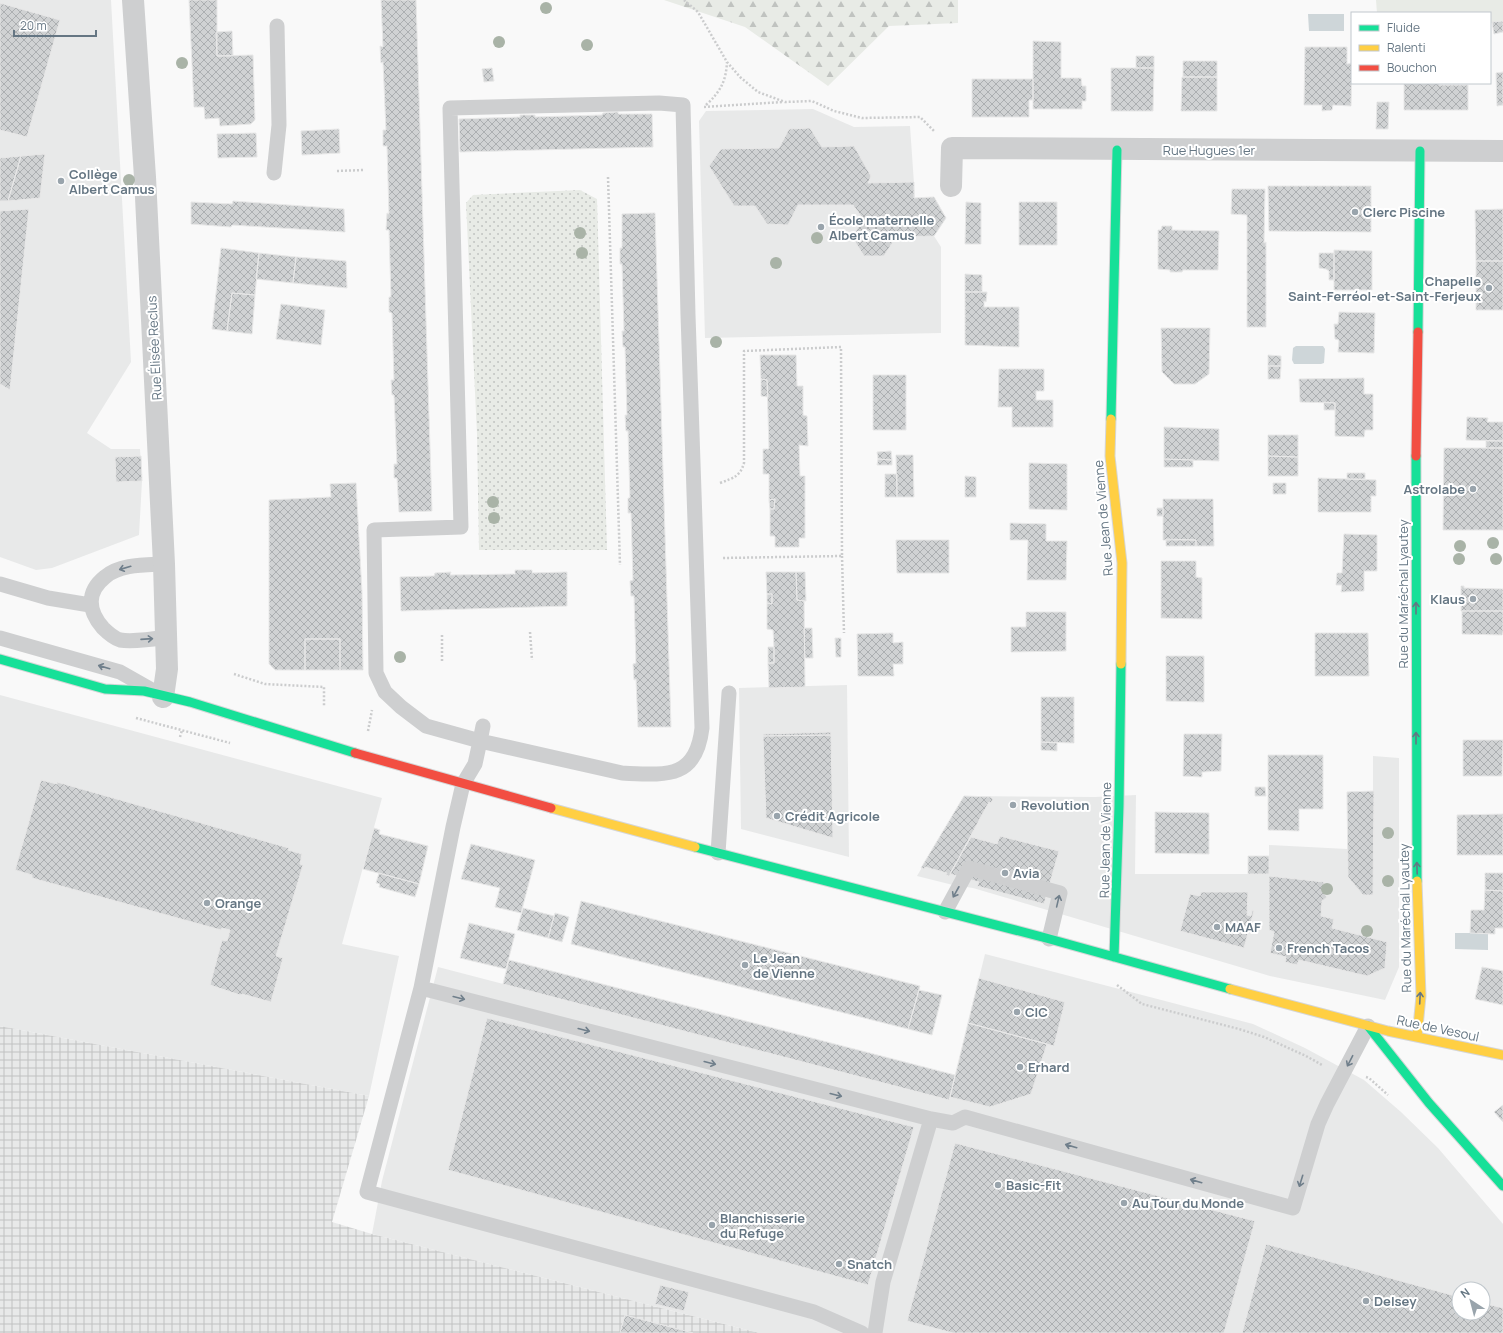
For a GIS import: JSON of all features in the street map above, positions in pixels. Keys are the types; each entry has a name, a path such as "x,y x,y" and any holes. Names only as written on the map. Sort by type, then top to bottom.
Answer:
{"street":[{"name":"Rue Élisée Reclus","path":"133,0 145,177 164,564 168,669 163,697"},
{"name":"Rue Hugues 1er","path":"952,148 1503,151"},
{"path":"951,186 952,148"},
{"name":"Rue Jean de Vienne","path":"1114,957 1119,798 1122,563 1110,456 1116,150"},
{"name":"Rue du Maréchal Lyautey","path":"1417,1037 1421,996 1416,852 1416,455 1420,151"},
{"name":"Rue de Vesoul","path":"0,659 105,689 144,691 197,705 463,784 718,853 1049,939 1368,1026 1503,1055"},
{"path":"1368,1026 1429,1103 1503,1186"}],"lane":[{"path":"274,173 279,125 277,26"},
{"path":"659,102 683,105 688,315 702,728 700,743 694,758 678,771 646,774 622,773 480,741 426,726 401,707 385,692 376,673 374,530 461,527 450,108 659,102"},
{"path":"164,564 125,567 105,576 94,589 90,605 95,619 106,632 119,640 166,638"},
{"path":"0,584 48,598 90,605"},
{"path":"0,638 120,672 163,697"},
{"path":"718,853 729,693"},
{"path":"483,726 475,764 463,784 452,827 421,988 367,1192 814,1312 862,1333"},
{"path":"945,912 969,868 1060,893 1049,939"},
{"path":"421,988 931,1119 953,1123 966,1117 1293,1208 1318,1124 1368,1026"},
{"path":"874,1333 883,1282 931,1119"}],"path":[{"path":"684,0 698,12 727,62 740,77 758,92 785,102"},
{"path":"704,107 717,94 725,80 727,62"},
{"path":"683,105 704,107 812,101 834,111 862,118 920,117 952,148"},
{"path":"337,171 363,170"},
{"path":"608,177 620,565"},
{"path":"720,483 733,478 742,471 744,463 744,351 840,347 844,633"},
{"path":"723,558 842,556"},
{"path":"530,632 532,660"},
{"path":"442,635 442,661"},
{"path":"234,674 265,684 324,687 324,707"},
{"path":"366,737 373,703"},
{"path":"180,737 183,726"}],"shaded area":[{"name":"Collège Albert Camus","path":"0,0 111,0 131,362 87,433 111,449 140,449 142,481 139,535 52,568 36,570 0,557"},
{"path":"1308,14 1344,14 1344,31 1309,31"},
{"name":"École maternelle Albert Camus","path":"813,109 854,127 910,126 915,198 934,197 946,218 934,236 941,247 941,333 705,338 699,121 706,111"},
{"path":"1296,346 1323,346 1325,349 1324,363 1294,364 1292,360 1293,348"},
{"path":"847,685 849,857 741,829 739,688"},
{"path":"0,695 382,798 342,944 399,956 369,1096 0,1026"},
{"path":"1373,756 1399,758 1399,967 1385,1000 1270,976 973,888 953,885 917,876 964,796 1095,797 1136,795 1135,874 1269,874 1269,845 1347,849 1347,792 1373,791"},
{"path":"1455,933 1488,933 1488,950 1455,949"},
{"path":"985,954 1253,1024 1305,1048 1364,1080 1401,1112 1438,1148 1503,1224 1503,1333 759,1333 372,1234 382,1181 438,967 949,1100"},
{"path":"0,1026 369,1096 332,1222 372,1234 759,1333 0,1333"}],"green space":[{"path":"664,0 958,0 958,23 889,26 828,86 745,27"},
{"path":"1376,0 1503,0 1503,22 1491,23 1491,12 1377,12"},
{"path":"580,190 597,199 607,550 479,550 477,434 466,203 473,195"}],"building":[{"path":"189,0 217,0 217,56 253,55 255,120 251,124 220,126 219,118 205,119 204,107 194,107"},
{"path":"381,0 416,0 432,511 399,512 397,478 394,478 394,464 397,464 394,395 392,395 391,380 394,380 392,313 389,312 389,297 391,297 389,230 386,230 387,213 389,214 387,146 383,146 383,130 386,130 383,62 381,63 380,46 383,47"},
{"path":"0,3 60,20 27,137 0,130"},
{"path":"1503,21 1503,32 1494,34 1492,22"},
{"path":"232,31 233,56 217,56 216,32"},
{"path":"1033,41 1061,42 1061,78 1081,78 1082,86 1086,86 1086,101 1082,101 1082,109 1033,109"},
{"path":"1305,47 1347,47 1347,64 1351,63 1351,106 1333,105 1332,110 1322,111 1322,105 1304,105"},
{"path":"1136,56 1154,56 1154,68 1136,68"},
{"path":"1183,61 1217,61 1217,77 1183,77"},
{"path":"492,68 494,81 484,82 482,69"},
{"path":"1111,68 1154,68 1153,111 1111,111"},
{"path":"1503,72 1503,105 1497,106 1496,73"},
{"path":"1182,77 1217,77 1217,111 1181,111"},
{"path":"972,79 1033,79 1033,100 1029,100 1029,117 972,117"},
{"path":"1404,84 1468,85 1468,110 1404,110"},
{"path":"1377,102 1389,102 1388,129 1376,129"},
{"path":"618,112 618,114 652,114 653,147 460,152 459,119 520,117 520,115 535,115 535,117 602,115 603,113"},
{"path":"810,128 822,147 854,146 871,176 868,183 914,182 914,198 934,197 946,218 934,236 896,237 884,256 864,256 852,237 863,219 853,205 798,205 788,225 767,224 755,206 734,206 709,166 721,149 779,148 789,129"},
{"path":"339,129 340,153 302,155 301,131"},
{"path":"256,133 257,157 218,158 217,134"},
{"path":"45,154 40,198 8,201 21,156"},
{"path":"21,156 8,201 0,201 0,158"},
{"path":"1268,186 1371,186 1371,232 1269,231"},
{"path":"1232,189 1265,189 1264,243 1266,242 1266,327 1247,327 1247,215 1231,214"},
{"path":"233,201 344,209 345,232 191,224 191,202 232,204"},
{"path":"966,202 981,203 981,244 965,244"},
{"path":"1019,202 1057,202 1057,245 1019,245"},
{"path":"29,209 10,390 0,384 0,211"},
{"path":"1503,209 1503,261 1476,261 1475,210"},
{"path":"655,213 671,727 638,727 636,679 634,680 633,664 636,663 634,596 631,596 630,581 633,580 631,513 628,513 628,498 630,498 628,431 626,431 625,415 627,415 625,347 623,347 622,331 624,331 622,264 620,264 620,248 622,248 622,214"},
{"path":"1162,226 1172,226 1172,230 1219,231 1218,270 1183,270 1182,272 1170,272 1170,270 1158,269 1158,230 1161,230"},
{"path":"221,248 259,253 255,295 232,293 227,331 212,329"},
{"path":"1334,250 1372,251 1372,290 1334,290"},
{"path":"259,253 296,257 293,283 256,279"},
{"path":"1319,253 1334,253 1334,280 1329,280 1329,271 1319,268"},
{"path":"296,257 346,261 347,288 293,283"},
{"path":"1476,261 1503,261 1503,310 1476,310"},
{"path":"965,274 982,275 982,292 965,292"},
{"path":"965,292 987,292 984,307 1019,307 1019,347 965,345"},
{"path":"232,293 255,295 252,334 227,331"},
{"path":"281,304 325,310 321,345 276,339"},
{"path":"1339,312 1375,313 1374,353 1338,352 1339,340 1335,339 1334,324 1338,324"},
{"path":"1161,328 1210,328 1209,374 1195,384 1174,384 1162,372"},
{"path":"760,355 796,355 797,386 803,386 803,415 807,416 808,446 799,445 800,476 805,476 805,538 799,538 799,547 775,547 775,536 770,536 770,509 774,509 775,499 769,500 769,474 763,474 763,449 769,448 767,380 761,379"},
{"path":"1268,355 1281,356 1281,366 1268,366"},
{"path":"1268,366 1281,366 1280,379 1268,379"},
{"path":"999,369 1044,369 1044,391 1036,391 1036,400 1053,400 1053,427 1012,427 1012,407 998,407"},
{"path":"873,375 906,375 906,430 873,430"},
{"path":"1364,378 1364,394 1373,394 1373,430 1365,430 1364,437 1335,436 1335,403 1300,402 1299,379"},
{"path":"761,379 767,380 768,397 761,396"},
{"path":"1324,402 1335,403 1335,410 1324,410"},
{"path":"1467,417 1488,418 1487,422 1503,422 1503,441 1466,440"},
{"path":"1164,427 1219,429 1219,461 1164,459"},
{"path":"1268,435 1298,435 1298,457 1268,456"},
{"path":"1486,441 1503,441 1503,448 1486,448"},
{"name":"Astrolabe","path":"1444,448 1503,448 1503,530 1443,530"},
{"path":"891,451 892,460 878,459 877,452"},
{"path":"896,455 913,455 914,497 897,497"},
{"path":"141,456 142,481 116,482 115,457"},
{"path":"1268,456 1298,457 1298,476 1268,476"},
{"path":"878,459 892,460 892,465 877,465"},
{"path":"1164,459 1193,460 1193,467 1164,467"},
{"path":"1029,463 1067,464 1067,510 1029,509"},
{"path":"1347,473 1365,473 1365,479 1347,479"},
{"path":"885,474 897,474 897,497 885,497"},
{"path":"965,476 976,477 976,497 965,497"},
{"path":"1318,478 1376,480 1376,496 1371,496 1371,512 1318,512"},
{"path":"356,483 362,592 363,670 340,670 340,639 305,639 305,670 275,670 269,664 269,500 331,497 330,484"},
{"path":"1273,483 1286,483 1286,494 1273,494"},
{"path":"775,499 774,509 770,509 769,500"},
{"path":"1163,499 1213,499 1214,546 1196,546 1196,540 1163,540"},
{"path":"1157,508 1163,508 1163,516 1157,516"},
{"path":"1010,523 1046,524 1046,541 1067,541 1066,580 1027,580 1028,540 1010,540"},
{"path":"1344,534 1377,535 1377,571 1364,571 1364,591 1341,592 1342,585 1336,585 1337,573 1342,573"},
{"path":"1166,539 1196,540 1196,546 1166,546"},
{"path":"896,540 949,540 949,573 897,573"},
{"path":"1161,561 1196,561 1196,577 1202,578 1202,619 1161,618"},
{"path":"515,570 532,570 532,573 567,572 567,606 401,611 400,577 434,576 435,573 451,572 450,575 515,574"},
{"path":"766,572 796,572 797,600 804,601 805,687 769,688 768,663 774,663 774,647 773,630 767,629 767,603 772,604 772,594 767,594"},
{"path":"796,572 805,572 806,601 797,600"},
{"path":"1461,586 1464,586 1464,588 1503,589 1503,611 1461,611"},
{"path":"767,594 772,594 772,604 767,603"},
{"path":"1462,611 1503,611 1502,635 1462,634"},
{"path":"1026,612 1066,612 1066,651 1011,652 1011,627 1026,627"},
{"path":"804,628 812,628 813,658 805,658"},
{"path":"893,633 893,643 903,642 903,664 893,664 894,676 858,676 857,634"},
{"path":"1315,633 1368,633 1369,676 1315,676"},
{"path":"835,638 841,638 841,657 836,657"},
{"path":"305,639 340,639 340,670 305,670"},
{"path":"768,647 774,647 774,663 768,663"},
{"path":"1166,656 1204,656 1204,702 1166,701"},
{"path":"1041,697 1074,697 1074,743 1041,742"},
{"path":"831,732 831,735 763,736 763,734"},
{"path":"1184,734 1222,734 1221,771 1202,772 1202,777 1183,776"},
{"path":"831,735 833,838 766,818 763,736"},
{"path":"1463,740 1503,740 1502,776 1463,776"},
{"path":"1041,742 1057,743 1057,751 1041,750"},
{"path":"1268,755 1323,755 1323,809 1299,809 1299,831 1268,830"},
{"name":"Orange","path":"41,780 57,784 57,782 289,848 288,850 302,854 300,864 303,865 276,956 283,958 271,1002 242,994 240,995 210,985 222,940 227,941 230,930 222,928 221,930 32,878 32,875 15,870"},
{"path":"1255,787 1265,787 1266,796 1255,796"},
{"path":"1374,791 1373,895 1363,895 1348,877 1347,792"},
{"path":"964,796 991,797 993,799 991,803 989,802 949,876 946,875 947,873 925,867 924,869 921,868"},
{"path":"1155,812 1209,813 1209,854 1155,853"},
{"path":"1503,814 1503,855 1457,855 1457,815"},
{"path":"374,828 380,830 379,834 428,846 419,884 363,869"},
{"path":"1000,836 1059,851 1044,904 977,886 979,882 950,874 971,837 997,844"},
{"path":"471,844 535,860 521,913 495,907 500,888 461,879"},
{"path":"1248,856 1269,856 1269,874 1248,874"},
{"path":"379,873 419,884 415,897 379,887 380,884 376,883"},
{"path":"1485,873 1503,873 1503,891 1485,890"},
{"path":"1269,876 1324,882 1323,892 1327,897 1322,901 1321,916 1334,919 1332,928 1387,942 1385,968 1367,976 1299,960 1297,965 1285,962 1286,957 1270,953 1274,932 1269,930"},
{"path":"1485,890 1503,891 1503,928 1495,928 1495,934 1470,933 1471,910 1484,910"},
{"path":"1201,892 1248,892 1247,915 1251,916 1252,910 1254,911 1244,948 1180,931 1190,894 1200,896"},
{"name":"Le Jean de Vienne","path":"581,901 920,986 908,1029 571,944"},
{"path":"523,908 554,916 548,938 517,930"},
{"path":"555,913 569,917 562,942 548,938"},
{"path":"469,923 515,934 506,969 460,958"},
{"path":"509,960 955,1075 950,1097 949,1100 503,984"},
{"path":"1482,967 1503,971 1503,1005 1475,999"},
{"name":"CIC","path":"979,978 1065,1002 1054,1046 968,1023"},
{"path":"919,990 942,995 932,1035 908,1029"},
{"path":"487,1018 914,1127 868,1285 448,1170"},
{"path":"968,1023 1047,1044 1031,1094 990,1107 950,1097"},
{"path":"1503,1105 1503,1122 1494,1112"},
{"path":"955,1143 1255,1221 1224,1333 953,1333 907,1321"},
{"path":"1266,1244 1451,1295 1451,1321 1491,1321 1491,1305 1503,1308 1503,1333 1242,1333"},
{"path":"660,1285 689,1292 684,1311 655,1304"},
{"path":"625,1315 693,1333 620,1333"}],"traffic: fast":[{"path":"1111,419 1117,150"},
{"path":"1418,332 1420,151"},
{"path":"1416,456 1417,881"},
{"path":"0,659 105,689 144,691 190,702 355,753"},
{"path":"1114,957 1119,806 1121,664"},
{"path":"695,847 1046,938 1230,989"},
{"path":"1368,1026 1429,1103 1503,1186"}],"traffic: slow":[{"path":"1111,419 1110,456 1122,563 1121,664"},
{"path":"551,808 695,847"},
{"path":"1417,881 1421,996 1417,1037"},
{"path":"1230,989 1388,1031 1503,1055"}],"traffic: jam":[{"path":"1416,456 1418,332"},
{"path":"355,753 551,808"}],"place":[{"name":"Collège Albert Camus","path":"61,181"},
{"name":"Clerc Piscine","path":"1355,212"},
{"name":"École maternelle Albert Camus","path":"821,227"},
{"name":"Chapelle Saint-Ferréol-et-Saint-Ferjeux","path":"1489,288"},
{"name":"Astrolabe","path":"1473,489"},
{"name":"Klaus","path":"1473,599"},
{"name":"Revolution","path":"1013,805"},
{"name":"Crédit Agricole","path":"777,816"},
{"name":"Avia","path":"1005,873"},
{"name":"Orange","path":"207,903"},
{"name":"MAAF","path":"1217,927"},
{"name":"French Tacos","path":"1279,948"},
{"name":"Le Jean de Vienne","path":"745,965"},
{"name":"CIC","path":"1017,1012"},
{"name":"Erhard","path":"1020,1067"},
{"name":"Basic-Fit","path":"998,1185"},
{"name":"Au Tour du Monde","path":"1124,1203"},
{"name":"Blanchisserie du Refuge","path":"712,1225"},
{"name":"Snatch","path":"839,1264"},
{"name":"Delsey","path":"1366,1301"}]}
